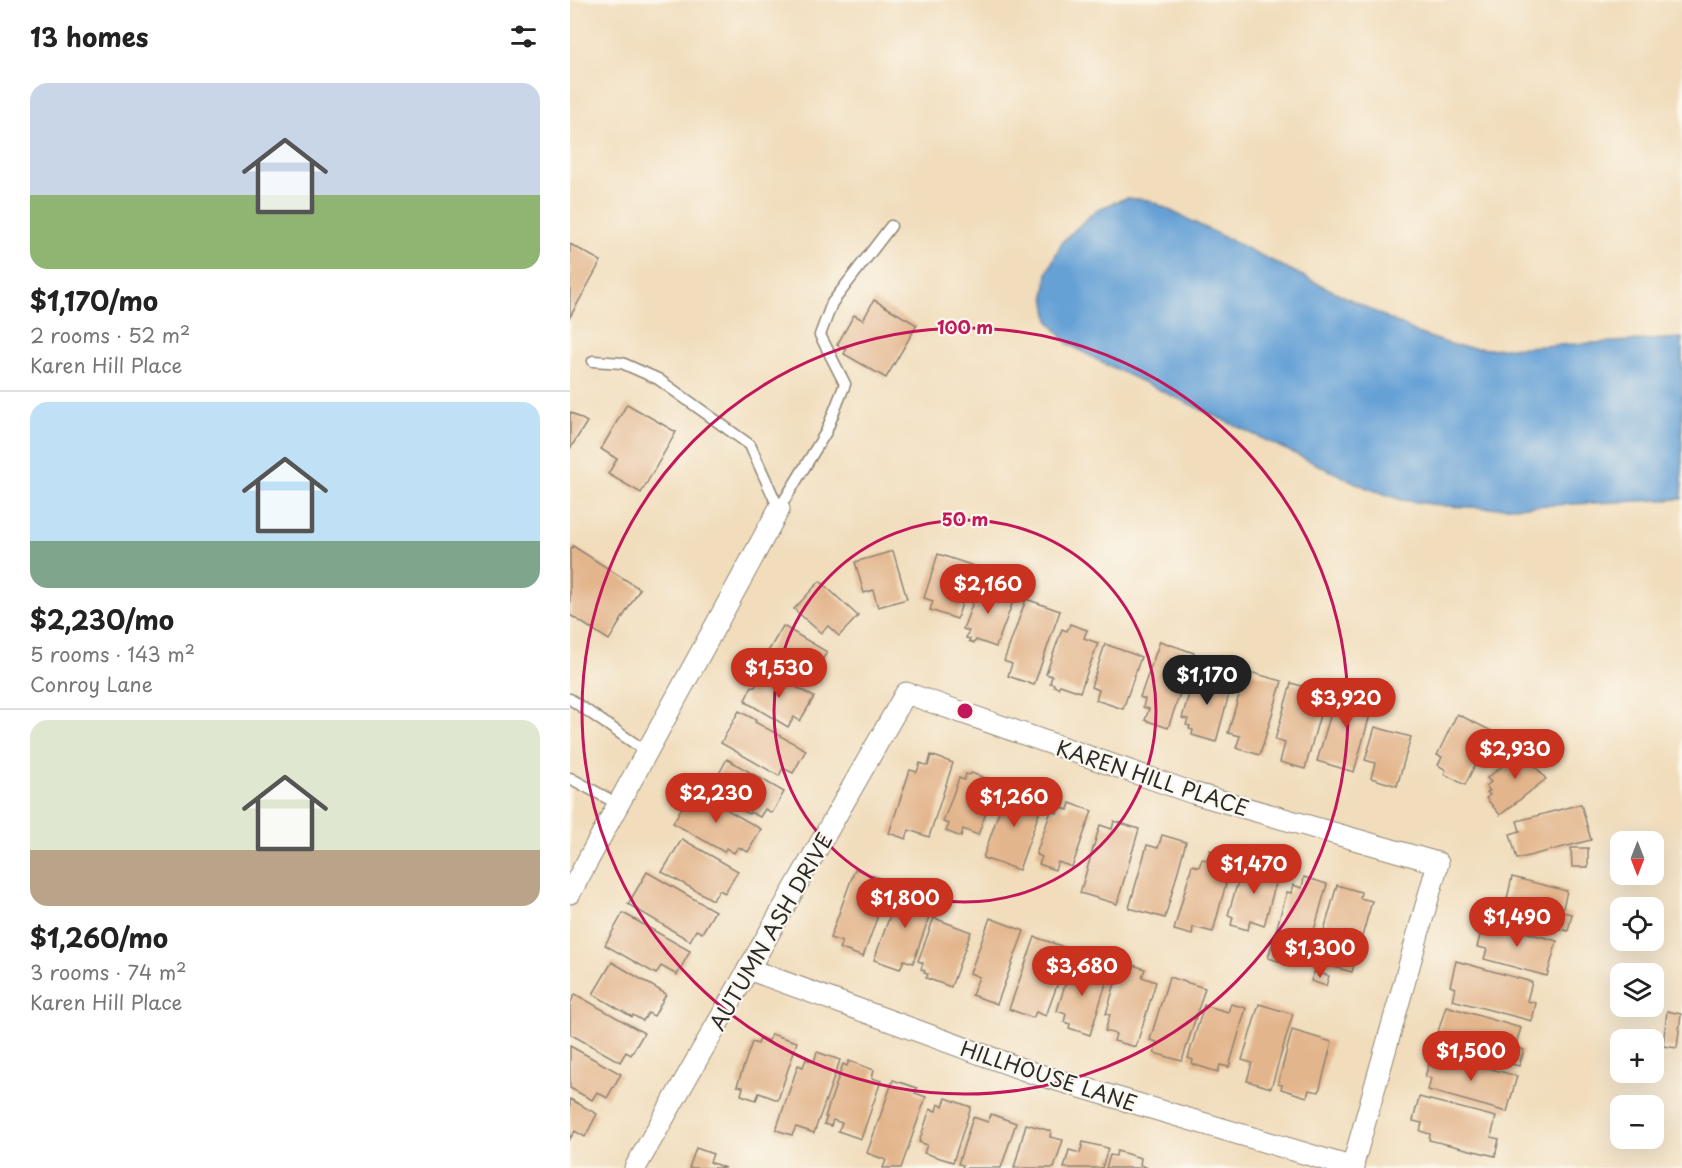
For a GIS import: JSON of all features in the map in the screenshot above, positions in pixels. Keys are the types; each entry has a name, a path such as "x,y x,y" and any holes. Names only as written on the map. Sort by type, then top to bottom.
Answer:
{"street":[{"path":"570,893 779,509"},
{"name":"KAREN HILL PLACE","path":"906,693 1193,793 1438,863 1353,1168"},
{"name":"AUTUMN ASH DRIVE","path":"634,1168 906,693"},
{"name":"HILLHOUSE LANE","path":"748,969 1033,1073 1353,1168"}],"lane":[{"path":"779,509 826,432 845,384 820,335 832,303 891,226"},
{"path":"593,361 622,363 658,379 750,445 779,509"},
{"path":"570,699 647,752"},
{"path":"570,778 618,804"}],"water":[{"path":"1126,198 1149,200 1420,334 1456,346 1488,349 1682,338 1682,499 1488,508 1446,506 1402,500 1367,488 1105,364 1067,343 1049,321 1045,296 1047,273 1062,242 1096,210"}],"building":[{"path":"570,244 601,261 570,317"},
{"path":"874,300 917,325 886,378 844,354 846,350 837,345 854,315 863,320"},
{"path":"627,404 676,432 641,493 608,474 617,459 601,449"},
{"path":"570,412 587,422 570,449"},
{"path":"573,546 640,589 609,640 570,615 570,551"},
{"path":"893,551 907,599 878,607 873,590 864,593 855,562"},
{"path":"938,554 974,566 957,619 930,610 933,601 924,598"},
{"path":"820,581 858,616 839,636 828,626 821,633 794,609"},
{"path":"987,582 1000,587 998,593 1014,599 996,647 976,640 974,643 969,641 970,639 966,638 969,631 963,629 979,586 985,588"},
{"path":"1026,599 1060,611 1034,685 1008,676 1012,664 1004,661"},
{"path":"1070,624 1087,630 1084,638 1098,643 1080,692 1060,685 1058,688 1054,686 1050,683 1052,676 1046,674 1062,629 1067,631"},
{"path":"783,626 827,652 813,676 798,668 793,677 763,660"},
{"path":"1160,641 1194,653 1168,728 1145,720 1149,709 1143,707 1145,699 1140,697"},
{"path":"1105,644 1141,657 1123,709 1096,700 1099,690 1091,687"},
{"path":"765,669 814,697 800,721 794,717 788,727 746,702 752,686 755,687"},
{"path":"1246,671 1282,681 1260,755 1236,748 1240,736 1228,733"},
{"path":"1195,673 1232,683 1216,742 1192,735 1193,730 1186,725 1188,719 1182,718"},
{"path":"1291,683 1326,693 1305,769 1280,762 1285,743 1275,740"},
{"path":"1339,686 1375,697 1354,772 1317,761"},
{"path":"739,711 806,750 793,773 783,768 779,776 721,743"},
{"path":"1457,714 1492,731 1465,785 1444,774 1446,770 1438,765 1442,757 1437,755"},
{"path":"1375,727 1411,737 1397,786 1371,778 1375,763 1365,760"},
{"path":"1535,747 1545,760 1536,767 1546,779 1500,815 1486,798 1490,795 1487,792 1490,791 1486,786 1491,782 1487,778 1523,750 1526,754"},
{"path":"931,755 953,763 929,837 909,830 906,839 889,833 910,770 917,772 920,763 928,766"},
{"path":"727,759 784,792 772,813 765,809 760,817 750,812 749,814 709,792"},
{"path":"971,773 997,782 978,835 963,829 961,837 946,831 949,824 943,822 959,778 964,780 966,774"},
{"path":"1019,787 1045,796 1019,870 983,858 1005,794 1015,798"},
{"path":"692,790 761,829 748,852 738,847 734,853 726,848 724,852 673,823"},
{"path":"1070,803 1092,811 1072,867 1058,862 1055,870 1039,864 1042,857 1036,854 1051,811 1057,813 1059,807 1068,810"},
{"path":"1581,804 1591,840 1517,859 1510,834 1520,831 1517,821"},
{"path":"1114,821 1139,829 1117,904 1080,893 1100,825 1112,829"},
{"path":"1162,835 1186,842 1165,918 1129,908 1147,845 1158,848"},
{"path":"682,839 738,871 725,893 719,890 713,900 662,872"},
{"path":"1571,848 1588,848 1588,867 1572,867"},
{"path":"1210,850 1233,857 1213,932 1193,927 1192,935 1174,930 1192,865 1199,867 1202,859 1207,860"},
{"path":"1258,862 1280,868 1264,926 1250,921 1248,930 1231,925 1233,917 1228,915 1241,871 1245,873 1248,863 1257,866"},
{"path":"855,869 890,882 863,957 839,948 842,942 830,938"},
{"path":"647,872 715,911 702,933 696,930 690,941 628,904"},
{"path":"1304,877 1327,884 1306,959 1288,954 1285,963 1268,958 1287,892 1291,893 1293,885 1302,888"},
{"path":"1512,877 1567,891 1562,912 1572,914 1568,931 1512,917 1515,905 1506,903"},
{"path":"1337,885 1361,892 1360,898 1372,901 1352,972 1315,962"},
{"path":"900,887 935,900 913,963 904,960 900,969 874,960"},
{"path":"623,913 690,951 677,975 661,966 656,974 605,945"},
{"path":"934,918 971,932 951,987 926,978 928,974 921,969 923,963 918,961"},
{"path":"990,918 1024,931 997,1004 972,995 979,977 970,973"},
{"path":"1484,921 1557,941 1547,976 1484,959 1487,949 1477,947"},
{"path":"1035,937 1070,949 1046,1016 1036,1012 1033,1018 1009,1009"},
{"path":"1079,960 1096,965 1093,973 1108,977 1090,1035 1069,1028 1070,1024 1064,1022 1066,1014 1057,1011 1071,965 1077,967"},
{"path":"1456,961 1532,982 1527,1001 1536,1003 1532,1021 1452,1000 1455,988 1450,986"},
{"path":"612,962 666,994 654,1016 648,1013 643,1021 593,994"},
{"path":"1130,964 1145,969 1142,977 1156,982 1136,1047 1114,1041 1116,1034 1105,1031 1110,1015 1106,1014 1119,970 1127,973"},
{"path":"1314,972 1329,976 1326,986 1311,981"},
{"path":"1169,977 1205,988 1182,1061 1154,1053 1157,1042 1150,1040"},
{"path":"575,994 644,1033 631,1055 626,1052 620,1062 570,1034 570,1004"},
{"path":"1231,1004 1246,1008 1229,1067 1220,1065 1218,1072 1192,1064 1193,1060 1188,1058 1204,1005 1228,1012"},
{"path":"1259,1004 1293,1014 1271,1088 1247,1081 1252,1063 1242,1060"},
{"path":"1446,1006 1521,1028 1515,1047 1524,1050 1519,1066 1455,1048 1456,1043 1448,1041 1449,1035 1438,1032"},
{"path":"1667,1011 1681,1014 1677,1048 1664,1046"},
{"path":"1292,1030 1332,1042 1319,1092 1309,1090 1307,1097 1281,1089 1282,1085 1278,1084"},
{"path":"771,1034 797,1042 778,1100 759,1093 756,1100 741,1095 743,1087 737,1086 752,1042 758,1044 760,1038 769,1041"},
{"path":"570,1046 621,1074 607,1098 597,1092 592,1100 570,1088"},
{"path":"817,1052 840,1060 814,1133 796,1127 792,1135 776,1130 798,1065 803,1067 806,1059 814,1062"},
{"path":"1432,1053 1517,1076 1507,1112 1428,1090 1431,1078 1425,1077"},
{"path":"849,1061 874,1070 872,1078 881,1081 861,1139 838,1131 842,1123 833,1120 831,1126 824,1124 843,1064 847,1066"},
{"path":"893,1080 917,1088 915,1093 926,1097 901,1168 883,1168 886,1160 867,1153"},
{"path":"1419,1097 1496,1117 1491,1137 1499,1139 1495,1156 1429,1140 1430,1134 1420,1131 1422,1123 1413,1121"},
{"path":"946,1098 971,1107 953,1162 924,1153 927,1145 919,1142 930,1109 936,1111 938,1104 943,1106"},
{"path":"570,1099 597,1114 585,1137 575,1131 570,1139"},
{"path":"991,1114 1016,1123 1001,1168 962,1168 963,1165 958,1164 973,1117 988,1122"},
{"path":"1026,1124 1051,1131 1050,1137 1063,1140 1054,1168 1014,1168"},
{"path":"1083,1142 1108,1148 1102,1168 1064,1168 1069,1150 1080,1153"},
{"path":"696,1148 713,1154 710,1162 725,1168 689,1168"},
{"path":"1117,1151 1141,1158 1140,1165 1148,1168 1106,1168 1110,1155 1116,1156"}]}
